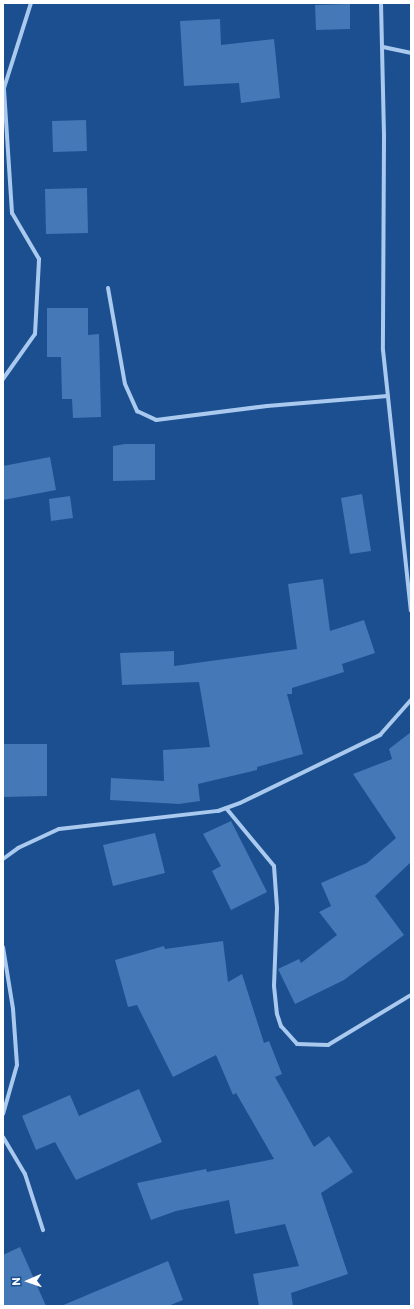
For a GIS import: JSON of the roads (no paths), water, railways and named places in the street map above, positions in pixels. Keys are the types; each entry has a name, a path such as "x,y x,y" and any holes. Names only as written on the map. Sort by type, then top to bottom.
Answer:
{"street":[{"path":"3,378 34,334 38,260 12,213 4,88 31,3"},
{"path":"381,3 383,47 383,350 411,611"},
{"path":"383,47 411,53"},
{"path":"108,288 124,384 138,411 156,420 267,406 388,396"},
{"path":"3,859 18,848 59,829 226,808 380,735 411,700"},
{"path":"226,808 274,866 277,908 274,986 277,1014 281,1026 297,1044 328,1045 411,994"},
{"path":"3,946 13,1009 17,1065 3,1114"},
{"path":"3,1137 25,1174 43,1230"}]}
